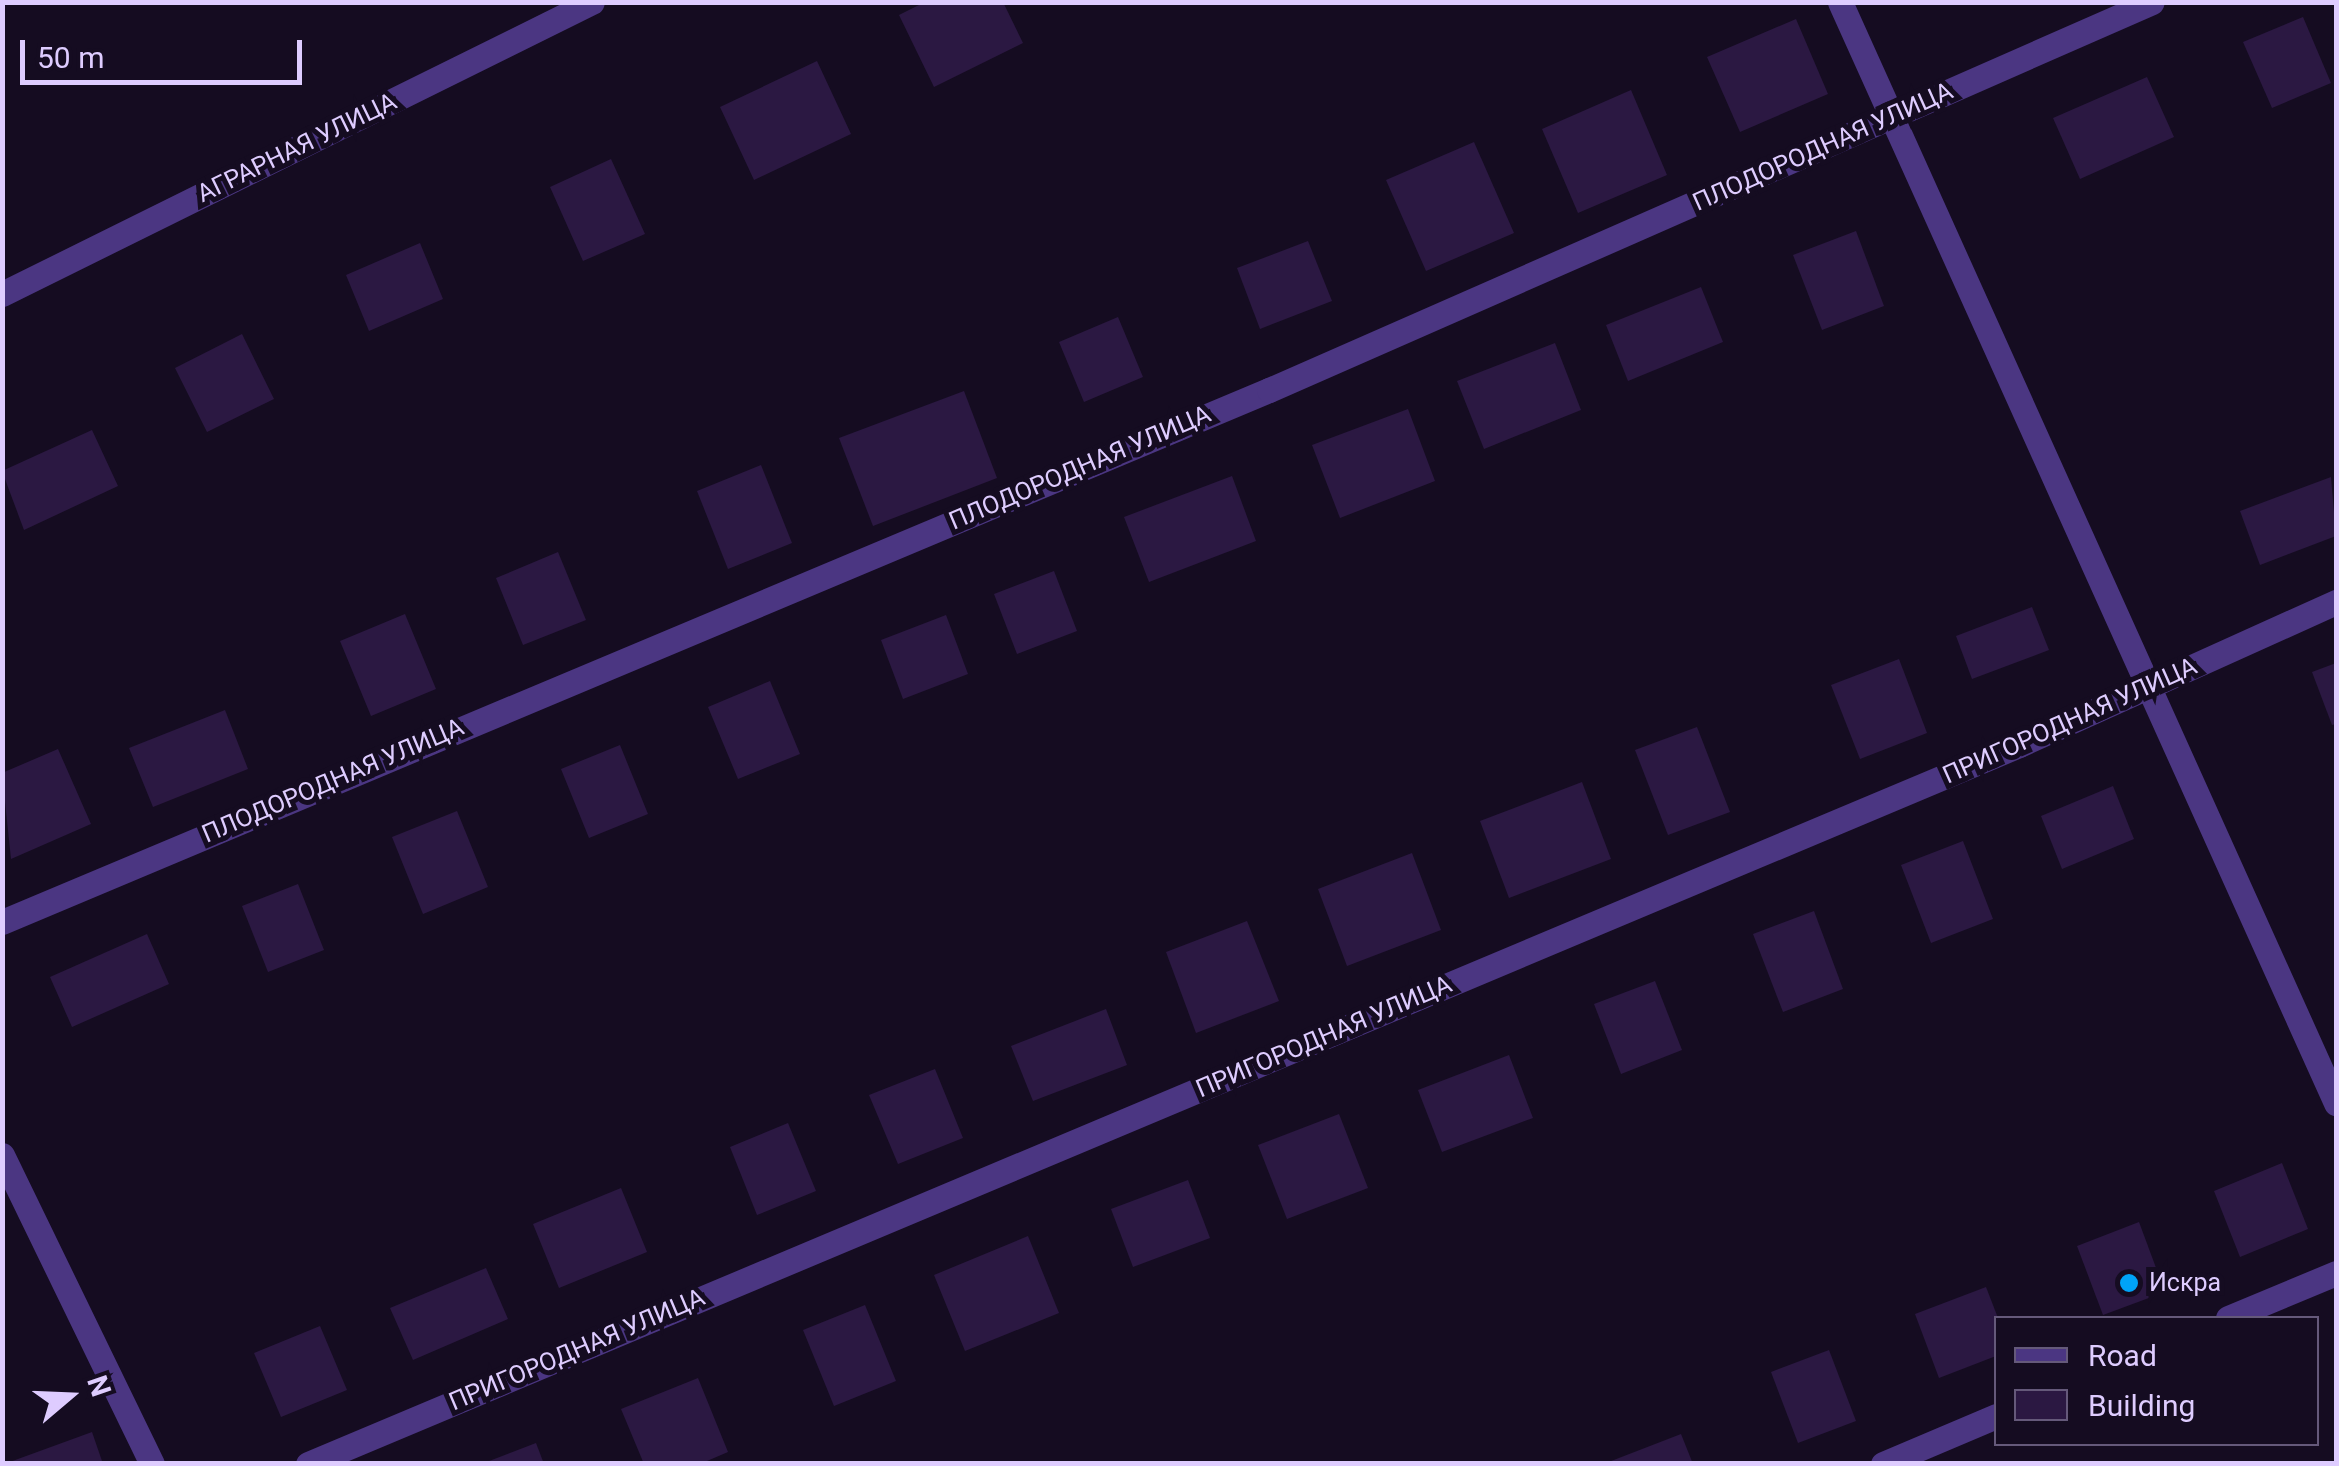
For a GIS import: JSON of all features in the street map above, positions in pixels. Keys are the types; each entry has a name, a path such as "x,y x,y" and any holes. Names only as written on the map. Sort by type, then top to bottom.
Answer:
{"street":[{"name":"АГРАРНАЯ УЛИЦА","path":"2,294 592,2"},
{"path":"1840,2 2154,686 2336,1103"},
{"name":"ПЛОДОРОДНАЯ УЛИЦА","path":"2,922 1269,390 2152,2"},
{"name":"ПРИГОРОДНАЯ УЛИЦА","path":"308,1464 2154,686 2336,602"},
{"path":"2,1155 152,1464"},
{"path":"2233,1316 2336,1273"},
{"path":"1882,1464 1994,1417"}],"building":[{"path":"925,2 1003,2 1023,43 934,87 899,15"},
{"path":"2303,17 2331,83 2272,108 2243,42"},
{"path":"1796,19 1828,94 1740,132 1707,57"},
{"path":"817,61 851,134 754,180 720,107"},
{"path":"2147,77 2174,137 2080,179 2053,118"},
{"path":"1631,90 1667,175 1578,213 1542,129"},
{"path":"1474,142 1514,233 1426,271 1386,180"},
{"path":"611,159 645,234 583,261 550,187"},
{"path":"1856,231 1884,306 1822,330 1793,255"},
{"path":"1308,241 1332,301 1260,329 1237,268"},
{"path":"420,243 443,299 369,331 346,275"},
{"path":"1701,287 1723,342 1628,381 1606,325"},
{"path":"1118,317 1143,377 1084,402 1059,342"},
{"path":"242,334 274,399 207,432 175,368"},
{"path":"1555,343 1581,410 1484,449 1457,381"},
{"path":"964,391 997,478 873,526 839,438"},
{"path":"1408,409 1435,481 1340,518 1312,445"},
{"path":"92,430 118,486 24,530 2,471"},
{"path":"761,465 792,543 728,569 697,491"},
{"path":"1232,476 1256,541 1149,582 1124,517"},
{"path":"2331,477 2336,536 2260,565 2240,511"},
{"path":"558,552 586,620 523,645 496,578"},
{"path":"1054,571 1077,631 1017,654 994,594"},
{"path":"2032,607 2049,650 1972,679 1956,636"},
{"path":"405,614 436,689 371,716 340,641"},
{"path":"946,615 968,674 903,699 881,640"},
{"path":"1899,659 1927,733 1860,759 1831,685"},
{"path":"2336,663 2336,724 2332,725 2312,672"},
{"path":"770,681 800,754 738,779 708,707"},
{"path":"225,710 248,769 153,807 129,748"},
{"path":"1697,727 1730,812 1668,835 1635,750"},
{"path":"620,745 648,814 589,838 561,769"},
{"path":"58,749 91,824 11,859 2,773"},
{"path":"1582,782 1611,859 1509,898 1480,821"},
{"path":"2113,786 2134,839 2062,869 2041,816"},
{"path":"457,811 488,887 423,914 392,837"},
{"path":"1963,841 1993,919 1931,943 1901,865"},
{"path":"1412,853 1441,930 1347,966 1318,889"},
{"path":"298,884 324,950 268,972 242,906"},
{"path":"1814,911 1843,989 1783,1012 1753,934"},
{"path":"1247,921 1279,1001 1196,1033 1166,952"},
{"path":"147,934 169,984 72,1027 50,977"},
{"path":"1655,981 1682,1050 1621,1074 1594,1004"},
{"path":"1106,1009 1127,1065 1033,1101 1011,1046"},
{"path":"1509,1055 1533,1118 1442,1152 1418,1090"},
{"path":"935,1069 963,1138 898,1164 869,1095"},
{"path":"1339,1114 1368,1188 1287,1219 1258,1145"},
{"path":"788,1123 816,1191 757,1215 730,1147"},
{"path":"2282,1163 2308,1229 2240,1257 2214,1191"},
{"path":"1188,1180 1210,1238 1133,1267 1111,1209"},
{"path":"621,1188 647,1252 559,1288 533,1224"},
{"path":"2139,1222 2165,1292 2103,1315 2077,1246"},
{"path":"1028,1236 1059,1313 965,1351 934,1275"},
{"path":"486,1268 508,1319 413,1360 390,1308"},
{"path":"1986,1287 1997,1316 1994,1316 1994,1357 1939,1378 1915,1314"},
{"path":"865,1305 896,1381 834,1406 803,1330"},
{"path":"320,1326 347,1390 281,1417 254,1353"},
{"path":"1829,1350 1856,1421 1798,1443 1771,1372"},
{"path":"698,1378 728,1452 700,1464 644,1464 621,1409"},
{"path":"92,1432 103,1464 7,1464 7,1463"},
{"path":"1681,1434 1693,1464 1606,1464 1606,1463"},
{"path":"536,1443 544,1464 484,1464 484,1463"}],"place":[{"name":"Искра","path":"2129,1283"}]}
